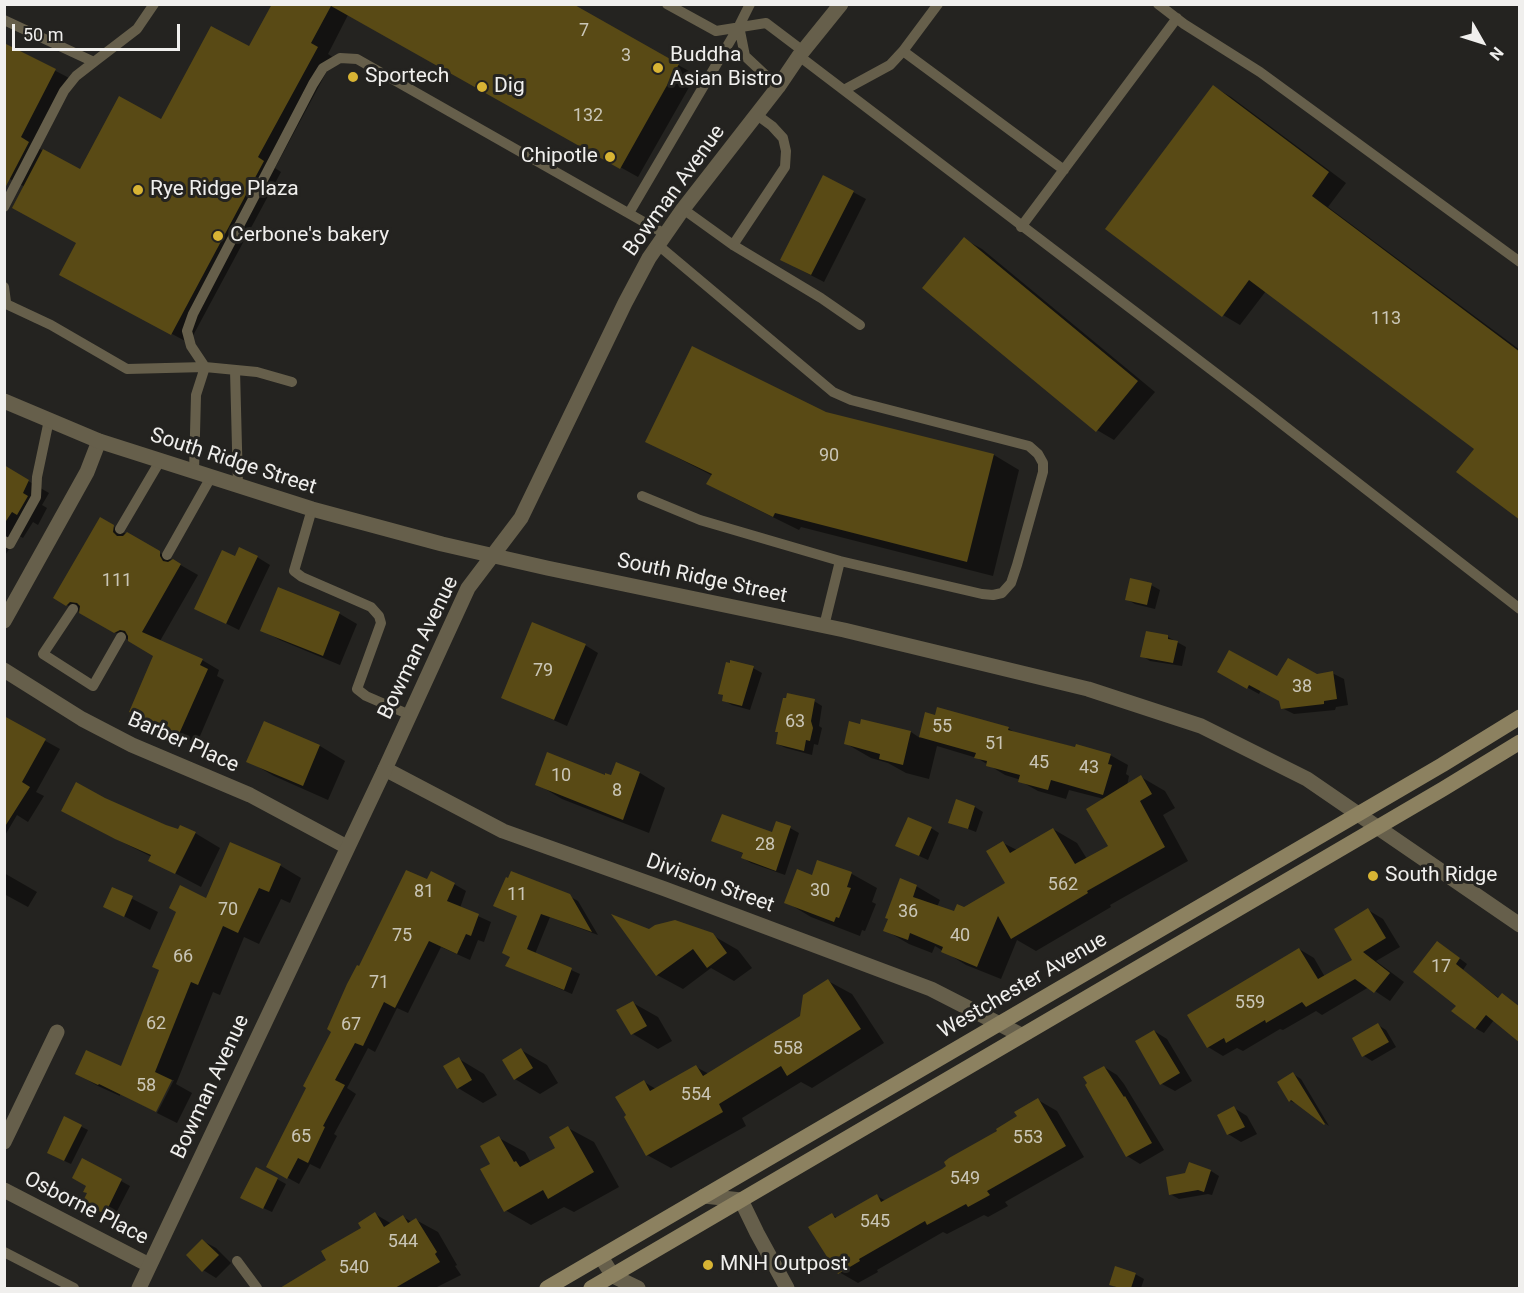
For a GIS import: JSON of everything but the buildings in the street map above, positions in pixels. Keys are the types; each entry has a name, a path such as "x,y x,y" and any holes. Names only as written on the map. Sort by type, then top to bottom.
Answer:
{"main road":[{"name":"Westchester Avenue","path":"547,1288 1442,765 1520,717"},
{"name":"Westchester Avenue","path":"591,1288 1520,742"}],"street":[{"name":"Bowman Avenue","path":"139,1288 385,769 468,588 520,518 625,303 661,240 778,87 801,53 842,4"},
{"name":"South Ridge Street","path":"4,401 99,441 312,509 442,544 824,626 1088,689 1201,726 1307,779 1520,925"},
{"path":"4,621 87,472 99,441"},
{"name":"Barber Place","path":"4,670 82,719 132,745 250,795 347,847"},
{"name":"Division Street","path":"385,769 503,831 931,989 1021,1035"},
{"path":"4,1142 57,1032"},
{"name":"Osborne Place","path":"4,1190 149,1265"},
{"path":"704,1196 741,1200 787,1288"},
{"path":"601,1257 613,1276 638,1288"}],"lane":[{"path":"4,207 64,91 76,76 138,29 154,4"},
{"path":"667,4 716,31 766,23 844,90 1255,403 1520,609"},
{"path":"629,213 750,4"},
{"path":"844,90 890,65 938,4"},
{"path":"1158,4 1260,72 1520,262"},
{"path":"1021,227 1177,18"},
{"path":"4,20 94,62"},
{"path":"739,26 745,56 778,87"},
{"path":"903,51 1064,170"},
{"path":"205,367 191,346 187,331 193,314 322,68 340,58 357,59 629,213 833,392 851,399 1029,446 1038,454 1043,463 1043,472 1011,583 1002,593 993,595 840,561 700,520 642,496"},
{"path":"733,245 785,167 786,151 783,138 757,115"},
{"path":"683,209 733,245 861,325"},
{"path":"4,287 5,302 51,325 127,369 205,367 257,372 292,382"},
{"path":"194,472 196,395 205,367"},
{"path":"235,370 238,486"},
{"path":"4,541 10,544 36,497 37,477 49,420"},
{"path":"120,529 160,461"},
{"path":"167,555 211,477"},
{"path":"312,509 294,571 302,577 371,607 379,616 381,623 357,688 366,696 410,715"},
{"path":"824,626 840,561"},
{"path":"73,609 43,654 93,686 121,637"},
{"path":"4,1252 74,1288"},
{"path":"237,1261 257,1288"}],"place":[{"name":"Buddha Asian Bistro","path":"658,68"},
{"name":"Sportech","path":"353,77"},
{"name":"Dig","path":"482,87"},
{"name":"Chipotle","path":"610,157"},
{"name":"Rye Ridge Plaza","path":"138,190"},
{"name":"Cerbone's bakery","path":"218,236"},
{"name":"South Ridge","path":"1373,876"},
{"name":"MNH Outpost","path":"708,1265"}]}
